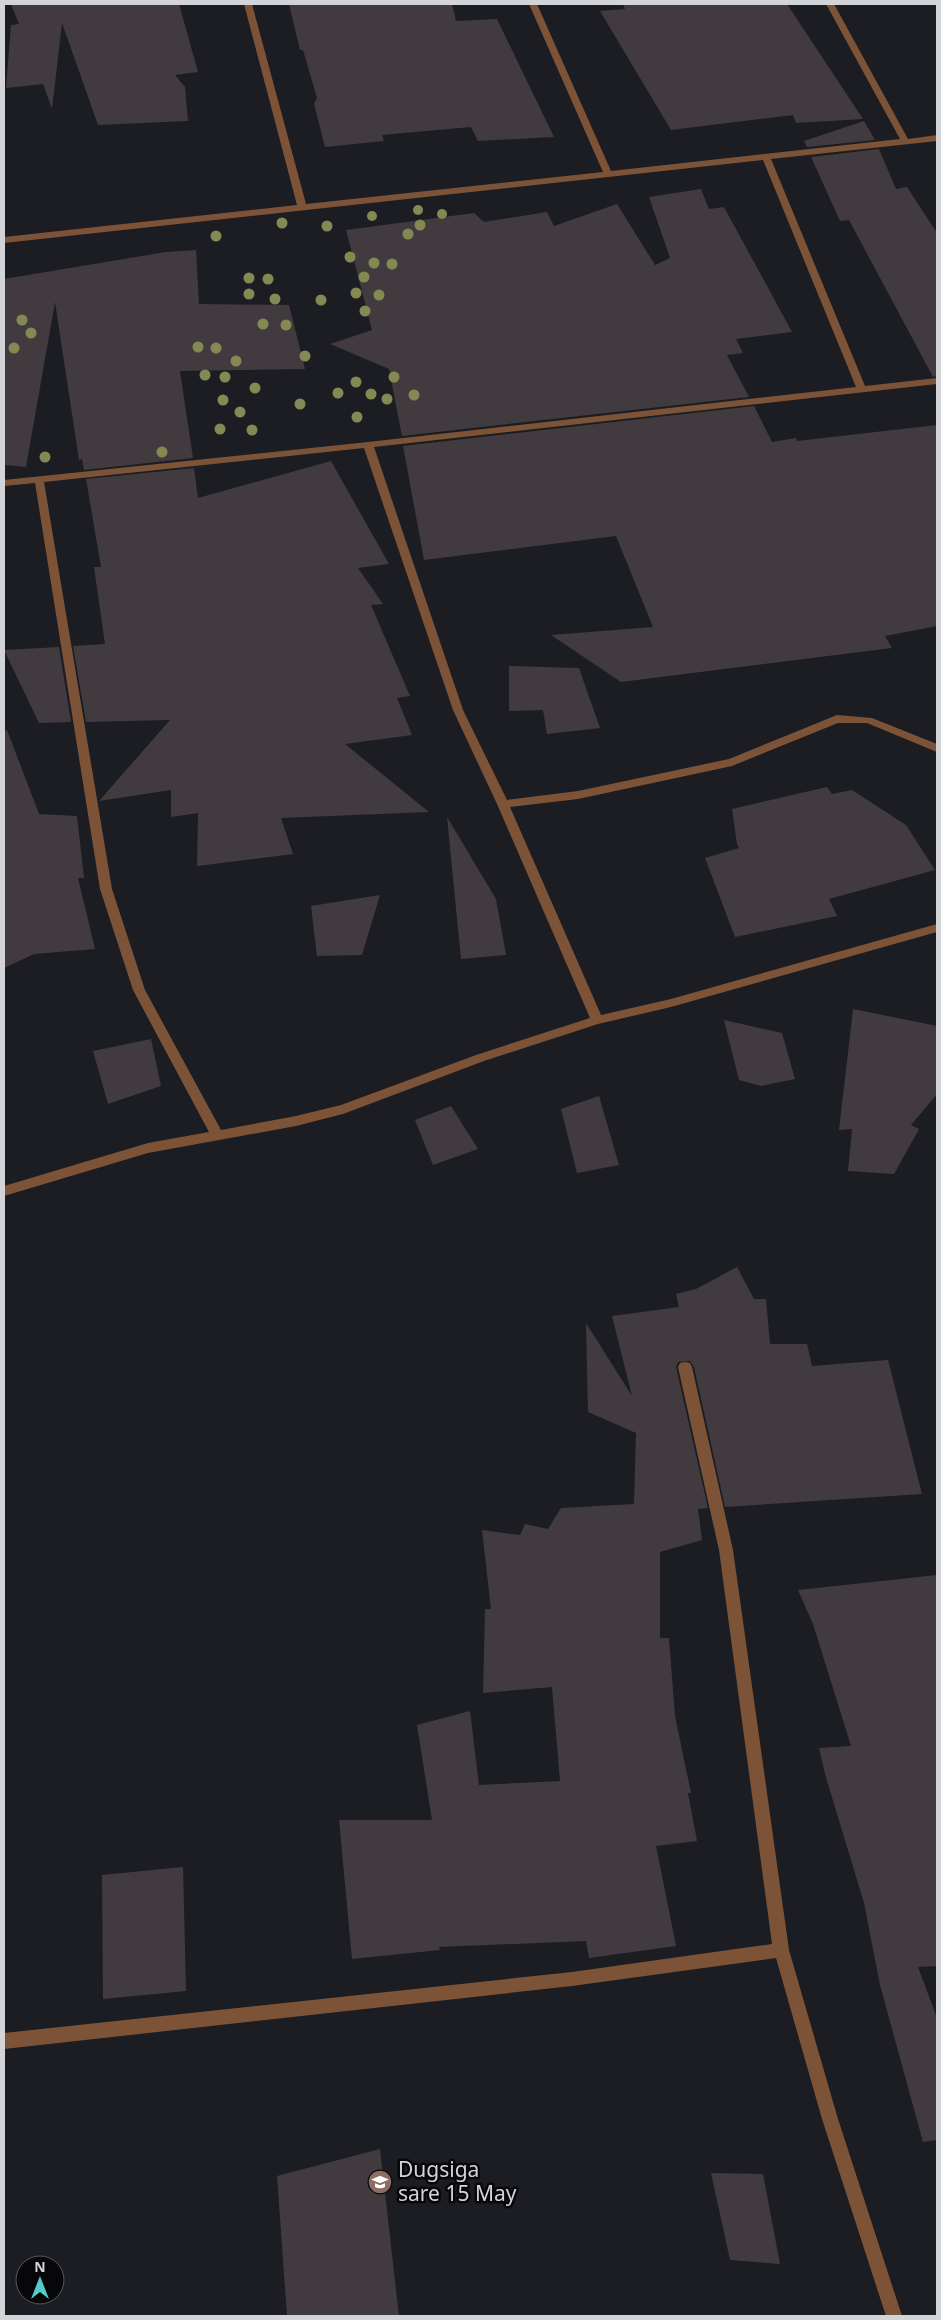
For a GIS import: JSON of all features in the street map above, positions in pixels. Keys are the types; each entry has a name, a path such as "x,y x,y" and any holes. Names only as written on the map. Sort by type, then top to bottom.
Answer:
{"street":[{"path":"248,4 302,207"},
{"path":"533,4 608,174"},
{"path":"830,4 906,142"},
{"path":"4,240 937,138"},
{"path":"766,157 862,390"},
{"path":"4,483 937,382"},
{"path":"368,445 458,710 504,804 597,1020"},
{"path":"39,480 106,889 139,990 217,1135"},
{"path":"504,804 578,795 732,762 837,719 868,720 937,748"},
{"path":"4,1191 148,1148 296,1122 343,1109 480,1058 597,1020 671,1003 937,928"},
{"path":"685,1368 726,1550 781,1950 830,2119 894,2316"},
{"path":"4,2041 572,1979 781,1950"}],"building":[{"path":"11,4 179,4 198,72 175,75 185,87 188,121 98,125 62,23 52,109 43,84 6,88 11,25 19,24"},
{"path":"289,4 452,4 456,21 497,19 554,137 478,141 471,127 382,135 384,141 325,147 314,104 317,98 303,50 300,50"},
{"path":"623,4 787,4 863,119 796,123 793,115 671,130 600,11 625,9"},
{"path":"864,121 875,140 807,147 804,141"},
{"path":"879,149 896,189 907,187 937,233 937,376 933,377 849,220 840,221 811,157"},
{"path":"701,189 709,209 724,207 792,332 736,339 743,353 727,355 749,397 402,436 389,369 330,344 372,330 346,230 474,213 484,222 547,212 554,226 617,204 655,265 670,258 649,197"},
{"path":"196,250 199,304 289,305 305,369 180,371 193,458 84,470 82,459 79,460 55,302 26,467 4,465 4,279 166,252"},
{"path":"754,406 772,442 796,438 797,441 937,425 937,626 885,636 892,648 621,682 551,635 653,627 616,536 424,560 403,446"},
{"path":"331,461 389,564 358,568 383,604 371,605 410,696 397,698 412,735 345,744 429,812 281,818 293,854 197,866 198,813 171,817 171,790 99,801 170,720 86,722 73,646 105,644 94,567 101,567 86,479 194,468 198,498"},
{"path":"59,647 71,722 39,723 4,650"},
{"path":"509,666 579,668 600,728 547,734 543,710 509,711"},
{"path":"7,730 39,814 77,816 84,878 78,878 95,949 34,954 4,968 4,731"},
{"path":"827,787 832,794 852,790 906,825 935,870 829,899 837,916 735,937 705,858 739,848 732,809"},
{"path":"447,817 496,899 506,955 461,959"},
{"path":"380,895 362,955 317,956 311,906"},
{"path":"853,1009 937,1026 937,1094 911,1125 919,1129 894,1174 848,1171 852,1129 839,1130"},
{"path":"724,1020 782,1033 795,1079 761,1086 739,1080"},
{"path":"151,1039 161,1086 108,1104 93,1051"},
{"path":"599,1096 619,1165 577,1173 561,1109"},
{"path":"451,1106 478,1149 433,1165 415,1120"},
{"path":"737,1267 754,1299 766,1299 770,1344 807,1344 812,1366 888,1360 922,1494 725,1507 694,1367 690,1361 678,1362 676,1367 708,1508 698,1509 702,1540 660,1552 660,1638 669,1638 675,1716 691,1793 688,1793 697,1841 656,1846 676,1946 589,1958 586,1941 439,1947 440,1950 352,1959 339,1820 432,1820 417,1725 470,1711 479,1785 560,1781 552,1687 483,1693 485,1609 491,1609 482,1530 520,1535 525,1524 548,1529 561,1508 634,1504 636,1433 588,1412 586,1323 632,1396 612,1316 679,1307 676,1294 696,1289"},
{"path":"937,1575 937,1966 918,1967 937,2018 937,2140 923,2142 880,1985 864,1903 819,1748 851,1746 813,1624 798,1590"},
{"path":"183,1867 186,1991 103,1999 102,1875"},
{"path":"380,2149 399,2316 287,2316 277,2176"},
{"path":"711,2173 763,2174 780,2264 730,2260"}],"place":[{"name":"Dugsiga sare 15 May","path":"380,2182"}]}
